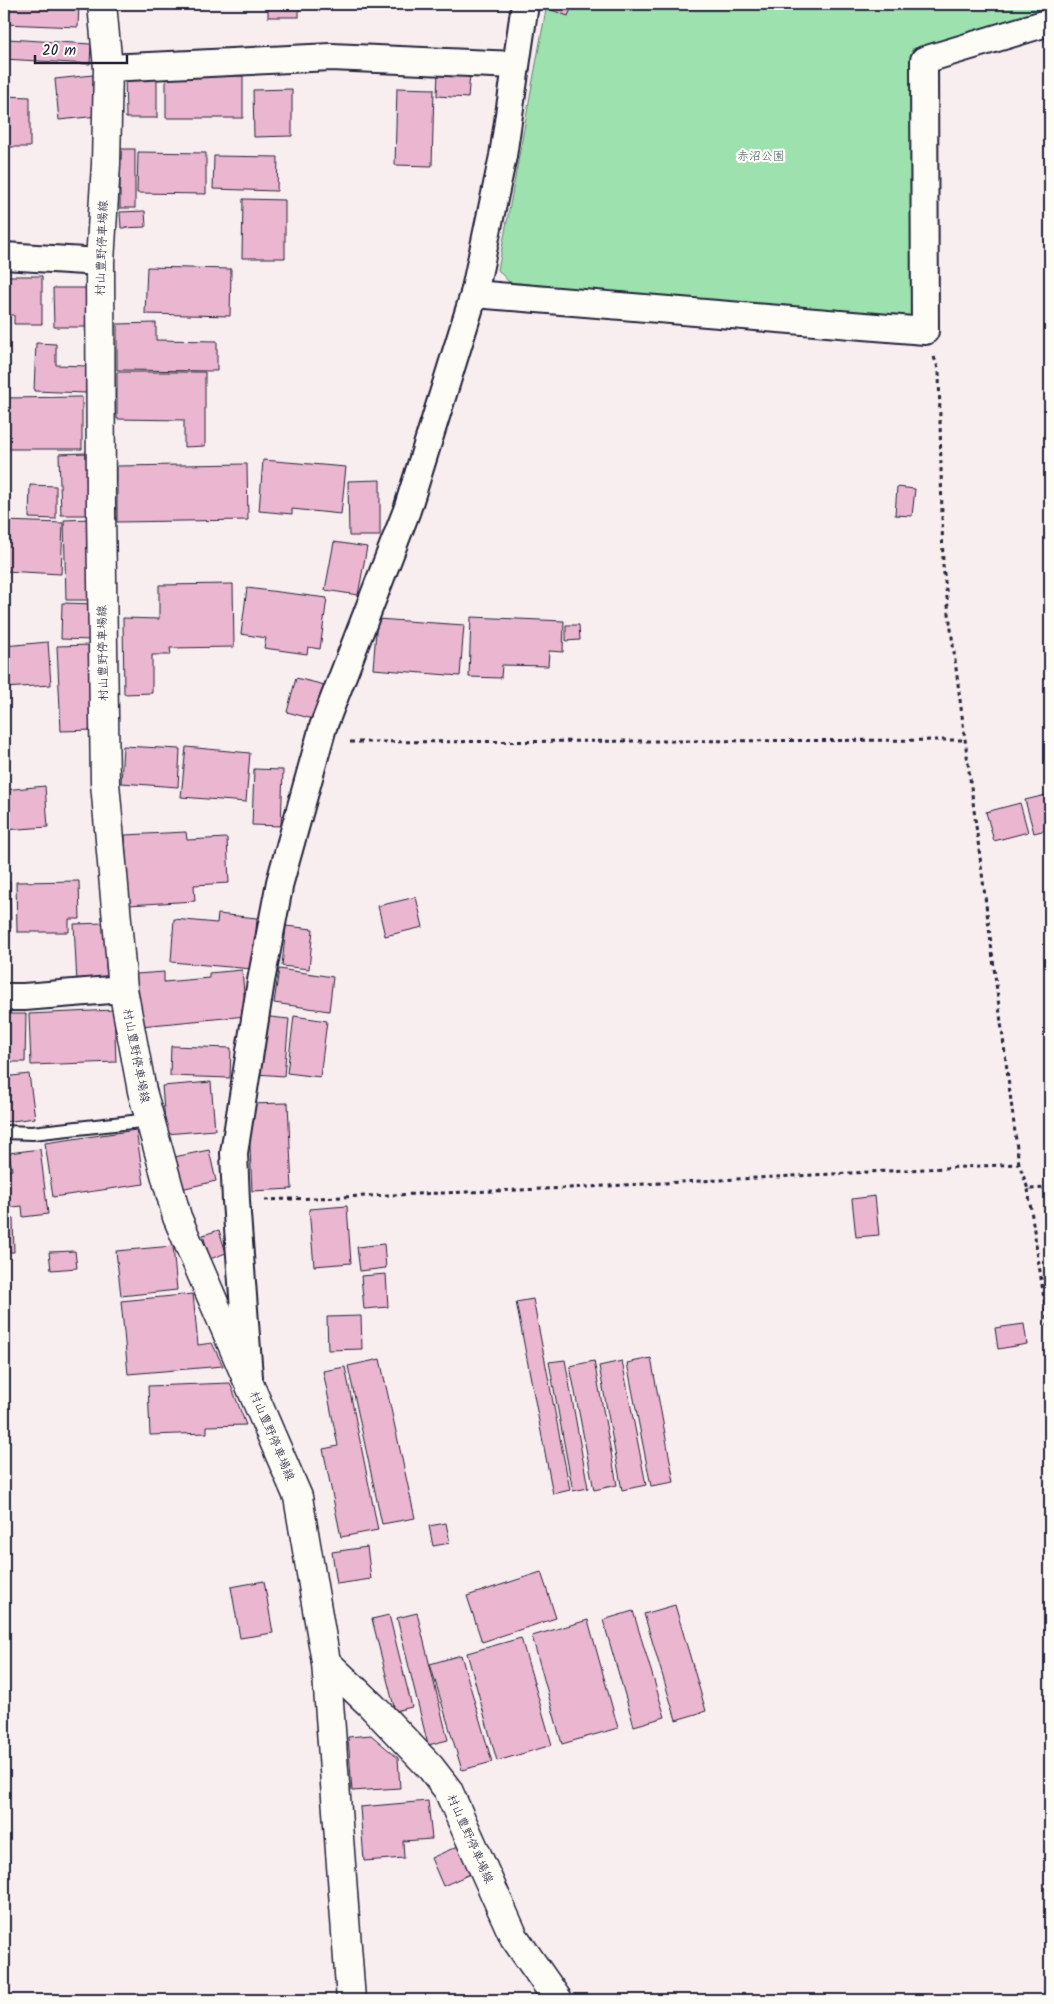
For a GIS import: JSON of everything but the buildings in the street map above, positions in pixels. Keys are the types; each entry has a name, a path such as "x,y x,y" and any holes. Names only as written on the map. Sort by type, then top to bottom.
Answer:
{"main road":[{"name":"村山豊野停車場線","path":"102,4 108,68 106,164 100,262 100,512 105,782 123,989 142,1091 177,1217 298,1497 326,1662 371,1705 431,1768 448,1790 514,1937 558,2000"},
{"path":"326,1662 351,2000"}],"street":[{"path":"249,1382 234,1153 263,972 280,882 323,726 407,510 474,294 503,156 525,4"},
{"path":"474,294 925,331 924,60 1050,22"},
{"path":"108,68 330,57 516,65"},
{"path":"4,256 100,262"},
{"path":"4,997 123,989"}],"lane":[{"path":"4,1132 32,1133 150,1120"}],"path":[{"path":"925,331 938,371 943,566 1019,1164 1028,1189 1050,1340"},
{"path":"319,742 965,740"},
{"path":"236,1201 569,1188 1019,1164"},
{"path":"1028,1189 1050,1188"}],"green space":[{"name":"赤沼公園","path":"547,4 1050,4 1050,8 912,49 919,310 906,324 509,282 498,270"}]}
